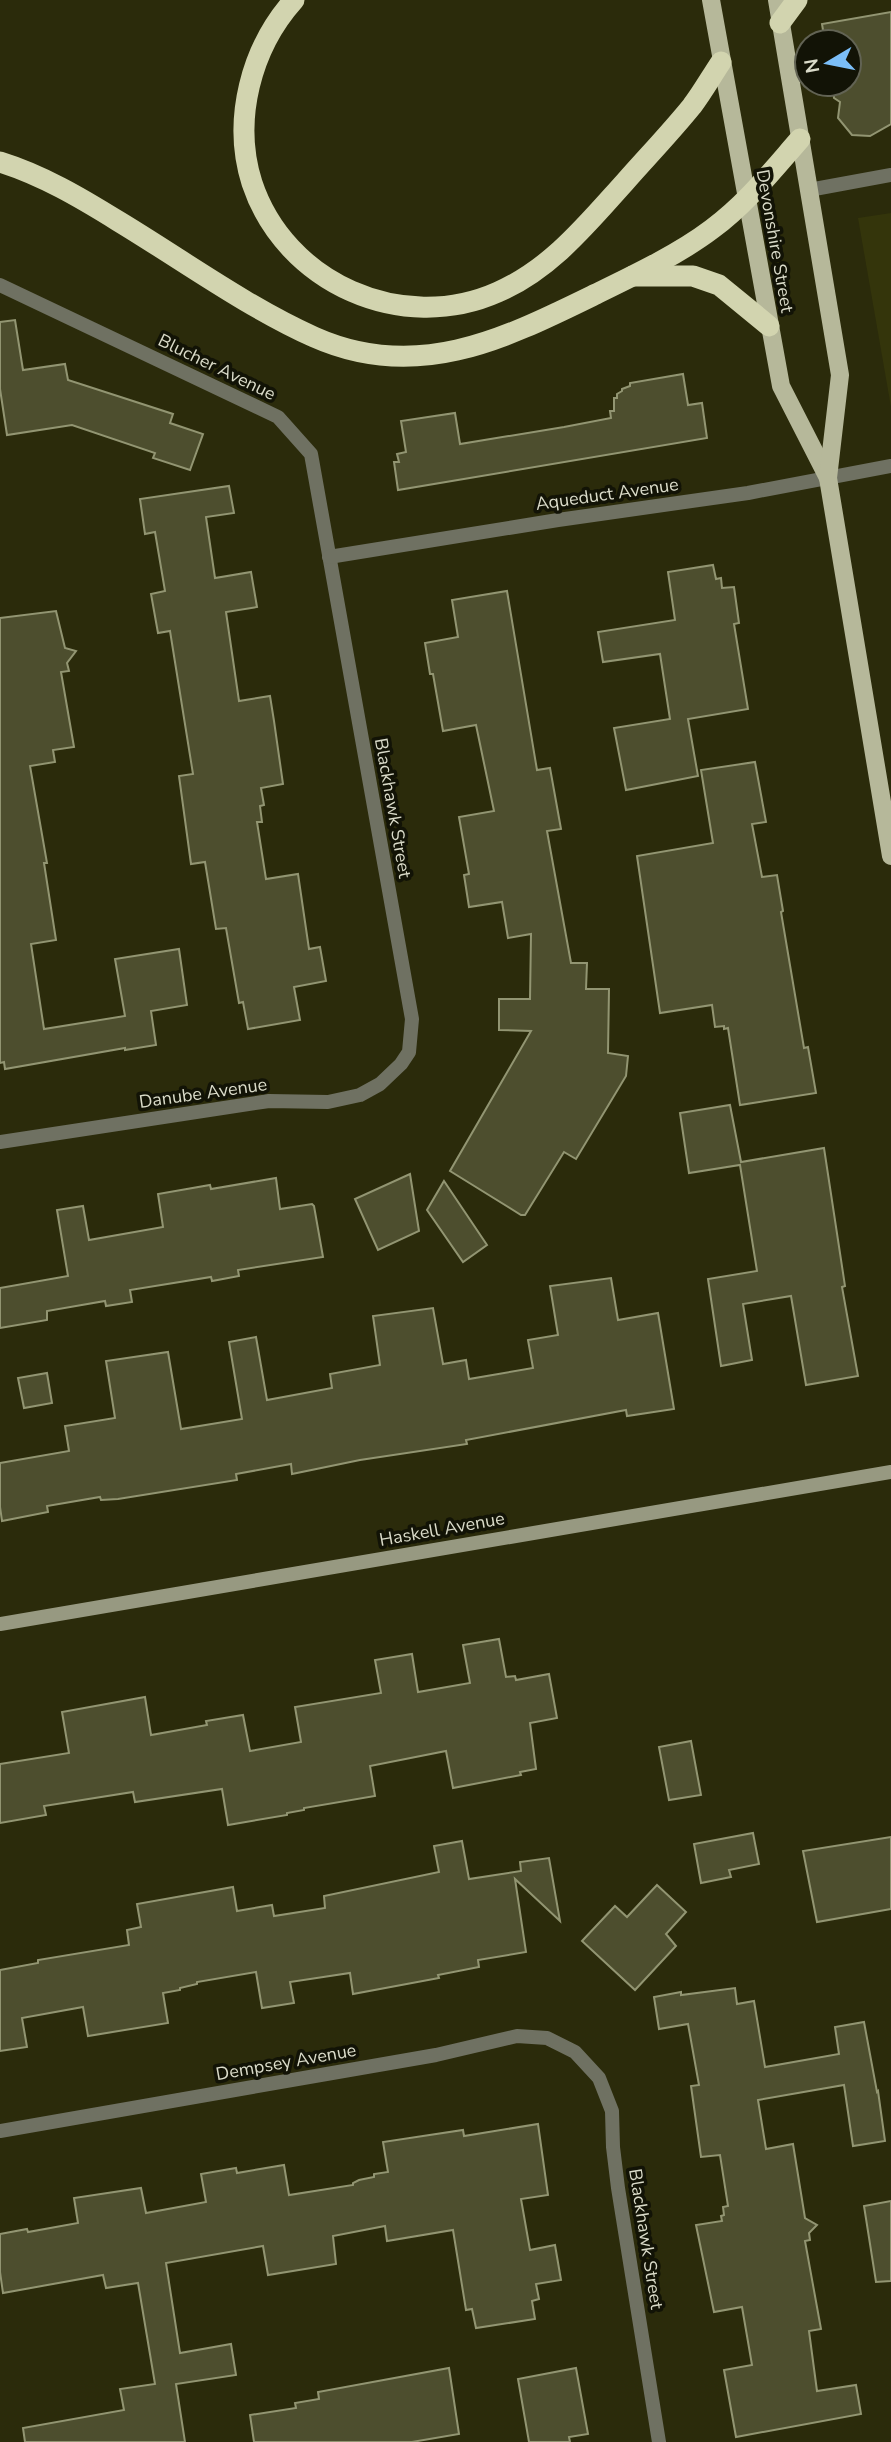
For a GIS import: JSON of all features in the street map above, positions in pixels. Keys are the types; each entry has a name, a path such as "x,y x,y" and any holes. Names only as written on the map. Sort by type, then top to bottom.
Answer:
{"highway":[{"path":"294,0 282,13 266,39 254,66 247,96 244,123 246,157 253,184 283,238 302,259 346,289 368,299 396,306 424,308 461,304 496,293 521,281 572,241 692,105 721,62"},
{"path":"780,23 797,0"},
{"path":"0,162 72,192 316,338 360,351 393,356 428,356 465,349 520,331 632,276 711,230 747,200 800,139"},
{"path":"632,276 693,276 719,285 769,326"}],"main road":[{"name":"Devonshire Street","path":"711,0 781,386 828,478"},
{"name":"Devonshire Street","path":"777,0 840,374 828,478 891,856"},
{"name":"Haskell Avenue","path":"0,1623 891,1472"}],"street":[{"path":"809,190 891,175"},
{"name":"Blucher Avenue","path":"0,285 278,417 311,454 329,557"},
{"name":"Aqueduct Avenue","path":"329,557 748,493 891,466"},
{"name":"Blackhawk Street","path":"329,557 412,1019 409,1052 401,1064"},
{"name":"Danube Avenue","path":"0,1142 269,1101 328,1102 360,1094 380,1084 401,1064"},
{"name":"Dempsey Avenue","path":"0,2131 436,2056 517,2036 547,2038 575,2052"},
{"name":"Blackhawk Street","path":"575,2052 599,2078 612,2111 612,2147 659,2442"}],"shaded area":[{"path":"891,213 891,407 858,218"}],"building":[{"path":"891,12 891,124 870,136 852,135 838,118 840,102 834,98 863,98 863,28 823,28 822,24"},
{"path":"15,320 23,370 65,364 68,380 173,414 170,423 203,434 190,470 153,458 155,453 72,425 7,435 0,389 0,322"},
{"path":"683,374 688,405 702,403 707,438 398,490 394,462 399,462 397,454 406,452 401,421 455,413 460,444 564,427 611,418 614,398 617,398 622,389 630,386 630,383"},
{"path":"229,486 234,513 206,517 215,578 251,572 257,607 226,612 239,701 270,696 283,784 261,788 264,805 260,806 262,822 257,822 266,879 298,874 309,949 320,947 326,981 294,987 300,1020 248,1029 243,1002 239,1003 226,928 216,929 205,862 191,864 179,776 193,774 170,631 158,633 151,594 165,591 155,532 145,534 140,499"},
{"path":"713,565 716,579 721,578 722,588 734,587 739,623 734,624 748,709 688,719 698,776 626,790 614,728 670,719 660,654 603,662 598,632 675,620 668,572"},
{"path":"507,591 537,770 550,768 561,829 547,831 571,963 587,963 586,989 609,989 608,1053 628,1056 626,1076 576,1159 564,1152 525,1215 450,1171 531,1031 499,1030 499,999 530,999 531,934 508,938 502,902 469,907 464,875 469,874 459,817 494,811 476,725 443,731 425,643 458,637 452,600"},
{"path":"56,611 65,648 76,651 67,663 69,671 61,672 74,747 53,750 55,762 30,766 47,863 44,863 56,940 31,944 44,1029 125,1016 115,959 179,949 187,1005 151,1011 156,1045 5,1069 4,1062 0,1063 0,618"},
{"path":"755,762 766,822 752,824 762,877 777,875 804,1048 808,1047 816,1093 740,1105 728,1028 715,1027 712,1005 660,1013 637,856 713,843 701,770"},
{"path":"730,1105 741,1162 824,1148 845,1286 842,1287 858,1376 806,1385 791,1296 743,1304 752,1360 721,1366 708,1279 757,1271 740,1165 689,1173 680,1113"},
{"path":"410,1174 419,1231 378,1250 355,1199"},
{"path":"276,1178 280,1209 312,1204 314,1206 323,1257 238,1270 239,1276 212,1281 211,1277 130,1290 132,1302 106,1306 105,1301 47,1311 47,1320 0,1328 0,1288 68,1276 57,1210 83,1206 89,1240 163,1227 158,1194 210,1185 211,1189"},
{"path":"444,1181 487,1245 463,1262 427,1210"},
{"path":"611,1278 618,1320 658,1313 674,1409 627,1416 626,1410 466,1440 467,1444 360,1460 292,1474 291,1464 236,1474 237,1480 118,1499 101,1500 100,1497 47,1506 48,1512 2,1521 0,1463 69,1451 65,1426 115,1418 106,1361 168,1352 181,1429 242,1419 229,1342 256,1337 267,1400 332,1388 330,1374 380,1365 373,1316 433,1308 443,1364 466,1360 469,1379 533,1368 528,1340 558,1335 550,1286"},
{"path":"47,1373 52,1403 24,1408 18,1378"},
{"path":"499,1639 506,1677 515,1676 516,1680 549,1674 557,1718 530,1723 536,1769 520,1772 521,1775 453,1788 446,1751 370,1766 375,1796 228,1825 222,1789 135,1802 133,1792 44,1806 46,1815 0,1823 0,1764 69,1753 62,1712 145,1697 151,1735 207,1725 206,1721 243,1715 250,1751 301,1742 295,1707 381,1693 375,1660 412,1654 418,1692 470,1683 463,1645"},
{"path":"691,1741 701,1795 669,1800 659,1747"},
{"path":"753,1833 759,1864 729,1870 731,1877 701,1883 694,1844"},
{"path":"891,1837 891,1909 817,1922 803,1851"},
{"path":"462,1841 469,1879 521,1871 520,1862 549,1858 560,1921 515,1879 526,1952 478,1960 479,1967 438,1975 439,1978 353,1994 350,1973 290,1982 294,2003 262,2008 256,1972 197,1982 180,1990 163,1993 168,2023 88,2036 83,2007 22,2018 27,2047 0,2051 0,1970 38,1963 38,1960 129,1945 127,1930 141,1927 137,1904 233,1887 237,1911 272,1905 274,1916 325,1908 324,1896 439,1872 434,1846"},
{"path":"657,1885 686,1912 666,1934 676,1946 635,1990 582,1941 615,1906 627,1917"},
{"path":"735,1988 737,2004 754,2001 765,2067 839,2054 835,2027 864,2022 885,2141 853,2146 844,2085 758,2100 766,2149 793,2144 805,2218 817,2225 809,2233 810,2240 805,2241 821,2329 809,2331 817,2391 856,2385 861,2414 736,2437 724,2370 752,2365 742,2307 714,2312 696,2225 722,2221 723,2207 728,2206 720,2155 701,2157 691,2086 699,2085 688,2024 659,2029 654,1997"},
{"path":"538,2124 548,2195 521,2199 530,2250 555,2245 561,2280 536,2284 539,2299 532,2301 535,2319 476,2328 472,2309 466,2310 453,2230 387,2241 385,2226 333,2236 336,2264 268,2275 263,2246 166,2263 180,2353 231,2344 236,2375 176,2384 185,2442 25,2442 23,2428 124,2410 120,2389 155,2384 138,2283 106,2288 103,2275 3,2293 0,2234 78,2223 74,2198 141,2188 146,2213 206,2202 201,2174 236,2168 237,2173 284,2165 289,2195 353,2185 359,2180 374,2177 374,2174 388,2172 383,2142 463,2130 464,2136"},
{"path":"891,2201 891,2281 876,2282 864,2206"},
{"path":"449,2368 459,2434 412,2442 254,2442 250,2415 296,2408 295,2403 319,2399 318,2392"},
{"path":"576,2368 588,2434 569,2437 570,2442 529,2442 518,2379"}]}
